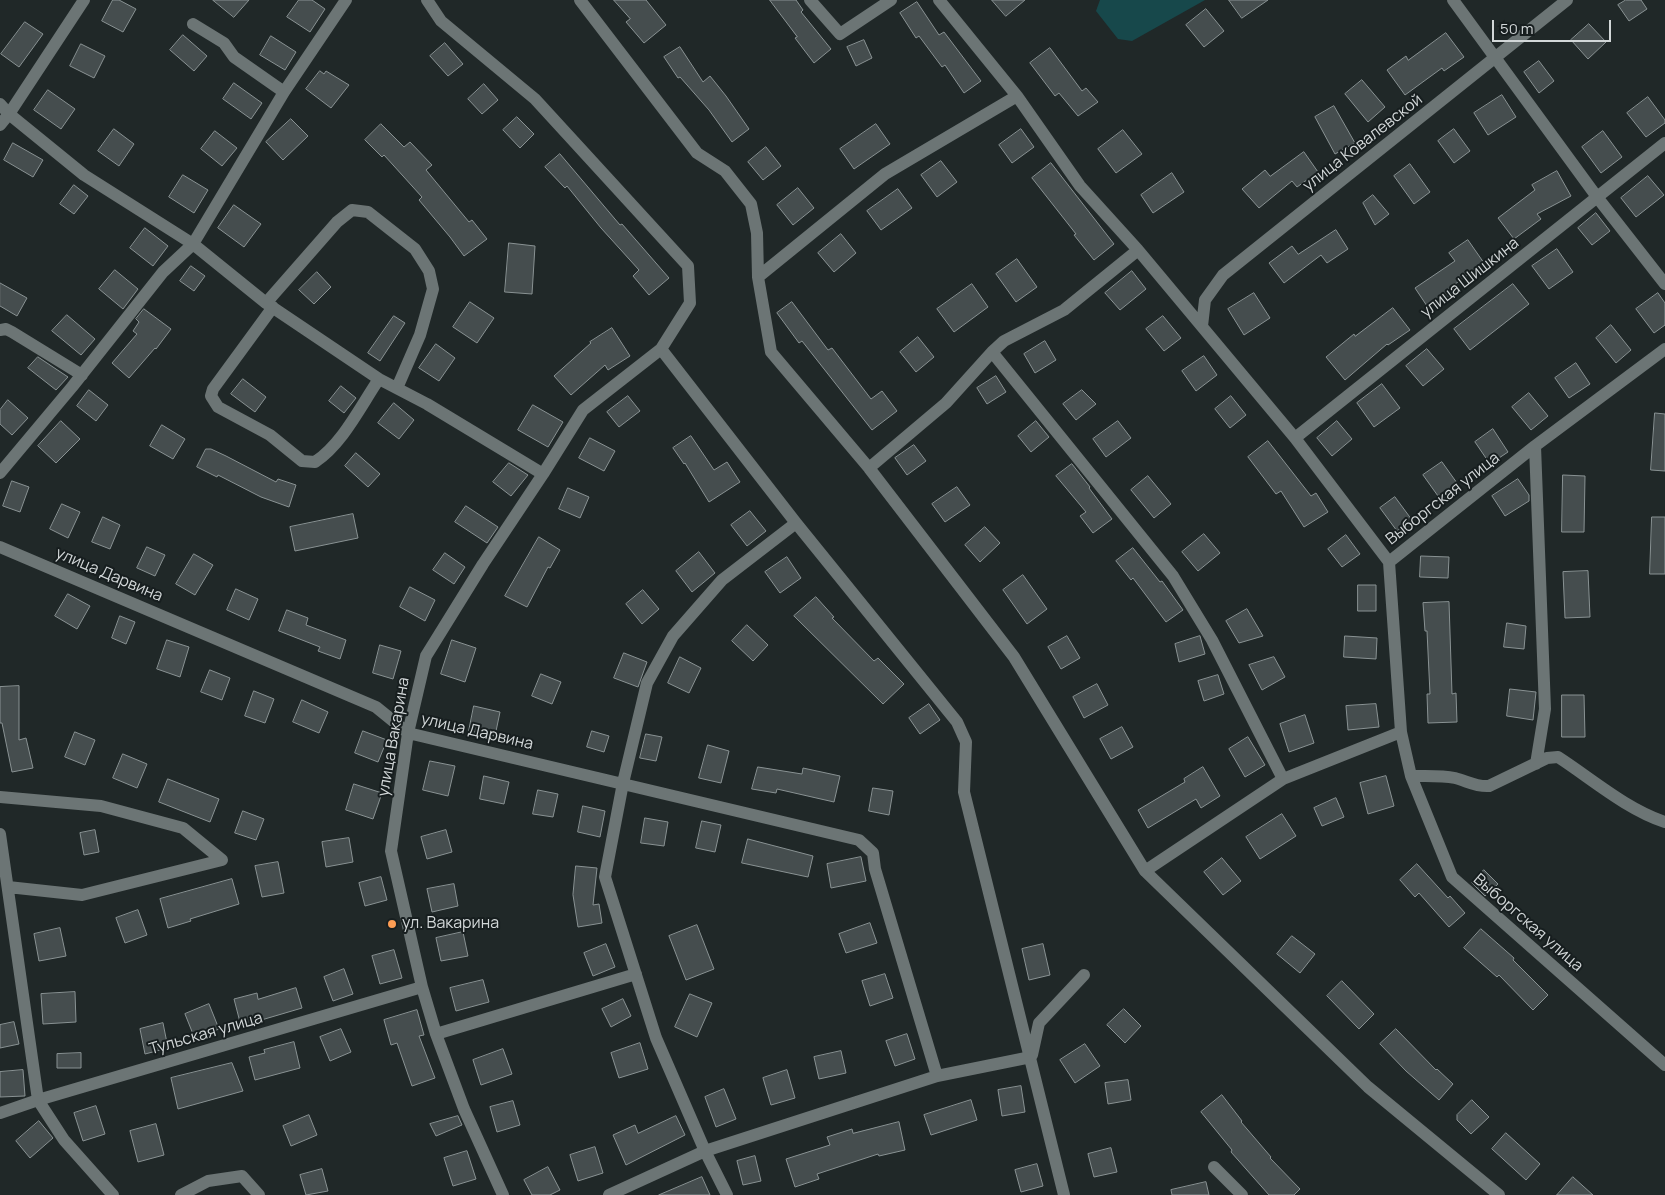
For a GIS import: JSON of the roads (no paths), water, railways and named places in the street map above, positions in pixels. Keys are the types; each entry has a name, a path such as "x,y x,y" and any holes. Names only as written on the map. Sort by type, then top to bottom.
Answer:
{"street":[{"path":"0,125 84,0"},
{"path":"0,473 82,375 163,272 193,244 284,92 346,0"},
{"name":"улица Вакарина","path":"427,0 441,21 535,99 688,266 690,303 661,349 583,410 426,656 408,732 391,851 422,987 436,1034 464,1109 502,1195"},
{"path":"580,0 692,148 725,171 751,204 758,233 758,277 770,352 869,468 1014,658 1145,871 1368,1087 1500,1195"},
{"path":"810,0 840,34 891,0"},
{"path":"940,0 1017,96 1080,186 1138,250 1202,326 1294,438 1389,562"},
{"path":"1453,0 1494,59 1597,197 1665,284"},
{"name":"улица Ковалевской","path":"1202,326 1206,300 1223,275 1567,0"},
{"path":"193,24 224,43 234,57 284,92"},
{"path":"758,277 885,174 1017,96"},
{"path":"0,104 9,114 84,174 193,244 270,305 379,379 427,404 543,474"},
{"name":"улица Шишкина","path":"1294,438 1665,143"},
{"path":"379,379 332,448 315,462 302,461 270,435 218,407 211,396 213,389 270,305 337,222 352,210 368,212 415,250 429,271 432,289 420,335 397,388"},
{"path":"869,468 946,403 1004,341 1064,310 1138,250"},
{"path":"0,330 6,329 12,332 82,375"},
{"path":"661,349 796,523 957,722 966,742 964,792 1064,1195"},
{"name":"Выборгская улица","path":"1665,349 1535,446 1389,562 1401,732 1411,776 1452,877 1665,1065"},
{"path":"992,352 1173,576 1212,640 1283,779"},
{"path":"1535,446 1546,709 1536,764"},
{"path":"727,1195 705,1151 656,1038 605,877 623,783 647,683 673,636 722,580 796,523"},
{"name":"улица Дарвина","path":"0,546 376,707 408,732 859,840 873,853 875,869 936,1076"},
{"path":"1145,871 1283,779 1401,732"},
{"path":"1411,776 1454,778 1479,787 1489,786 1547,758 1558,758 1615,796 1654,818 1665,822"},
{"path":"0,797 101,806 183,828 222,860 82,895 8,887"},
{"path":"0,834 38,1100 64,1140 113,1195"},
{"path":"436,1034 636,974"},
{"path":"1031,1057 1039,1023 1084,975"},
{"name":"Тульская улица","path":"0,1113 38,1100 422,987"},
{"path":"609,1195 705,1151 936,1076 1031,1057"},
{"path":"1214,1167 1242,1195"},
{"path":"181,1195 208,1181 242,1176 259,1195"}],"place":[{"name":"ул. Вакарина","path":"392,924"}]}
